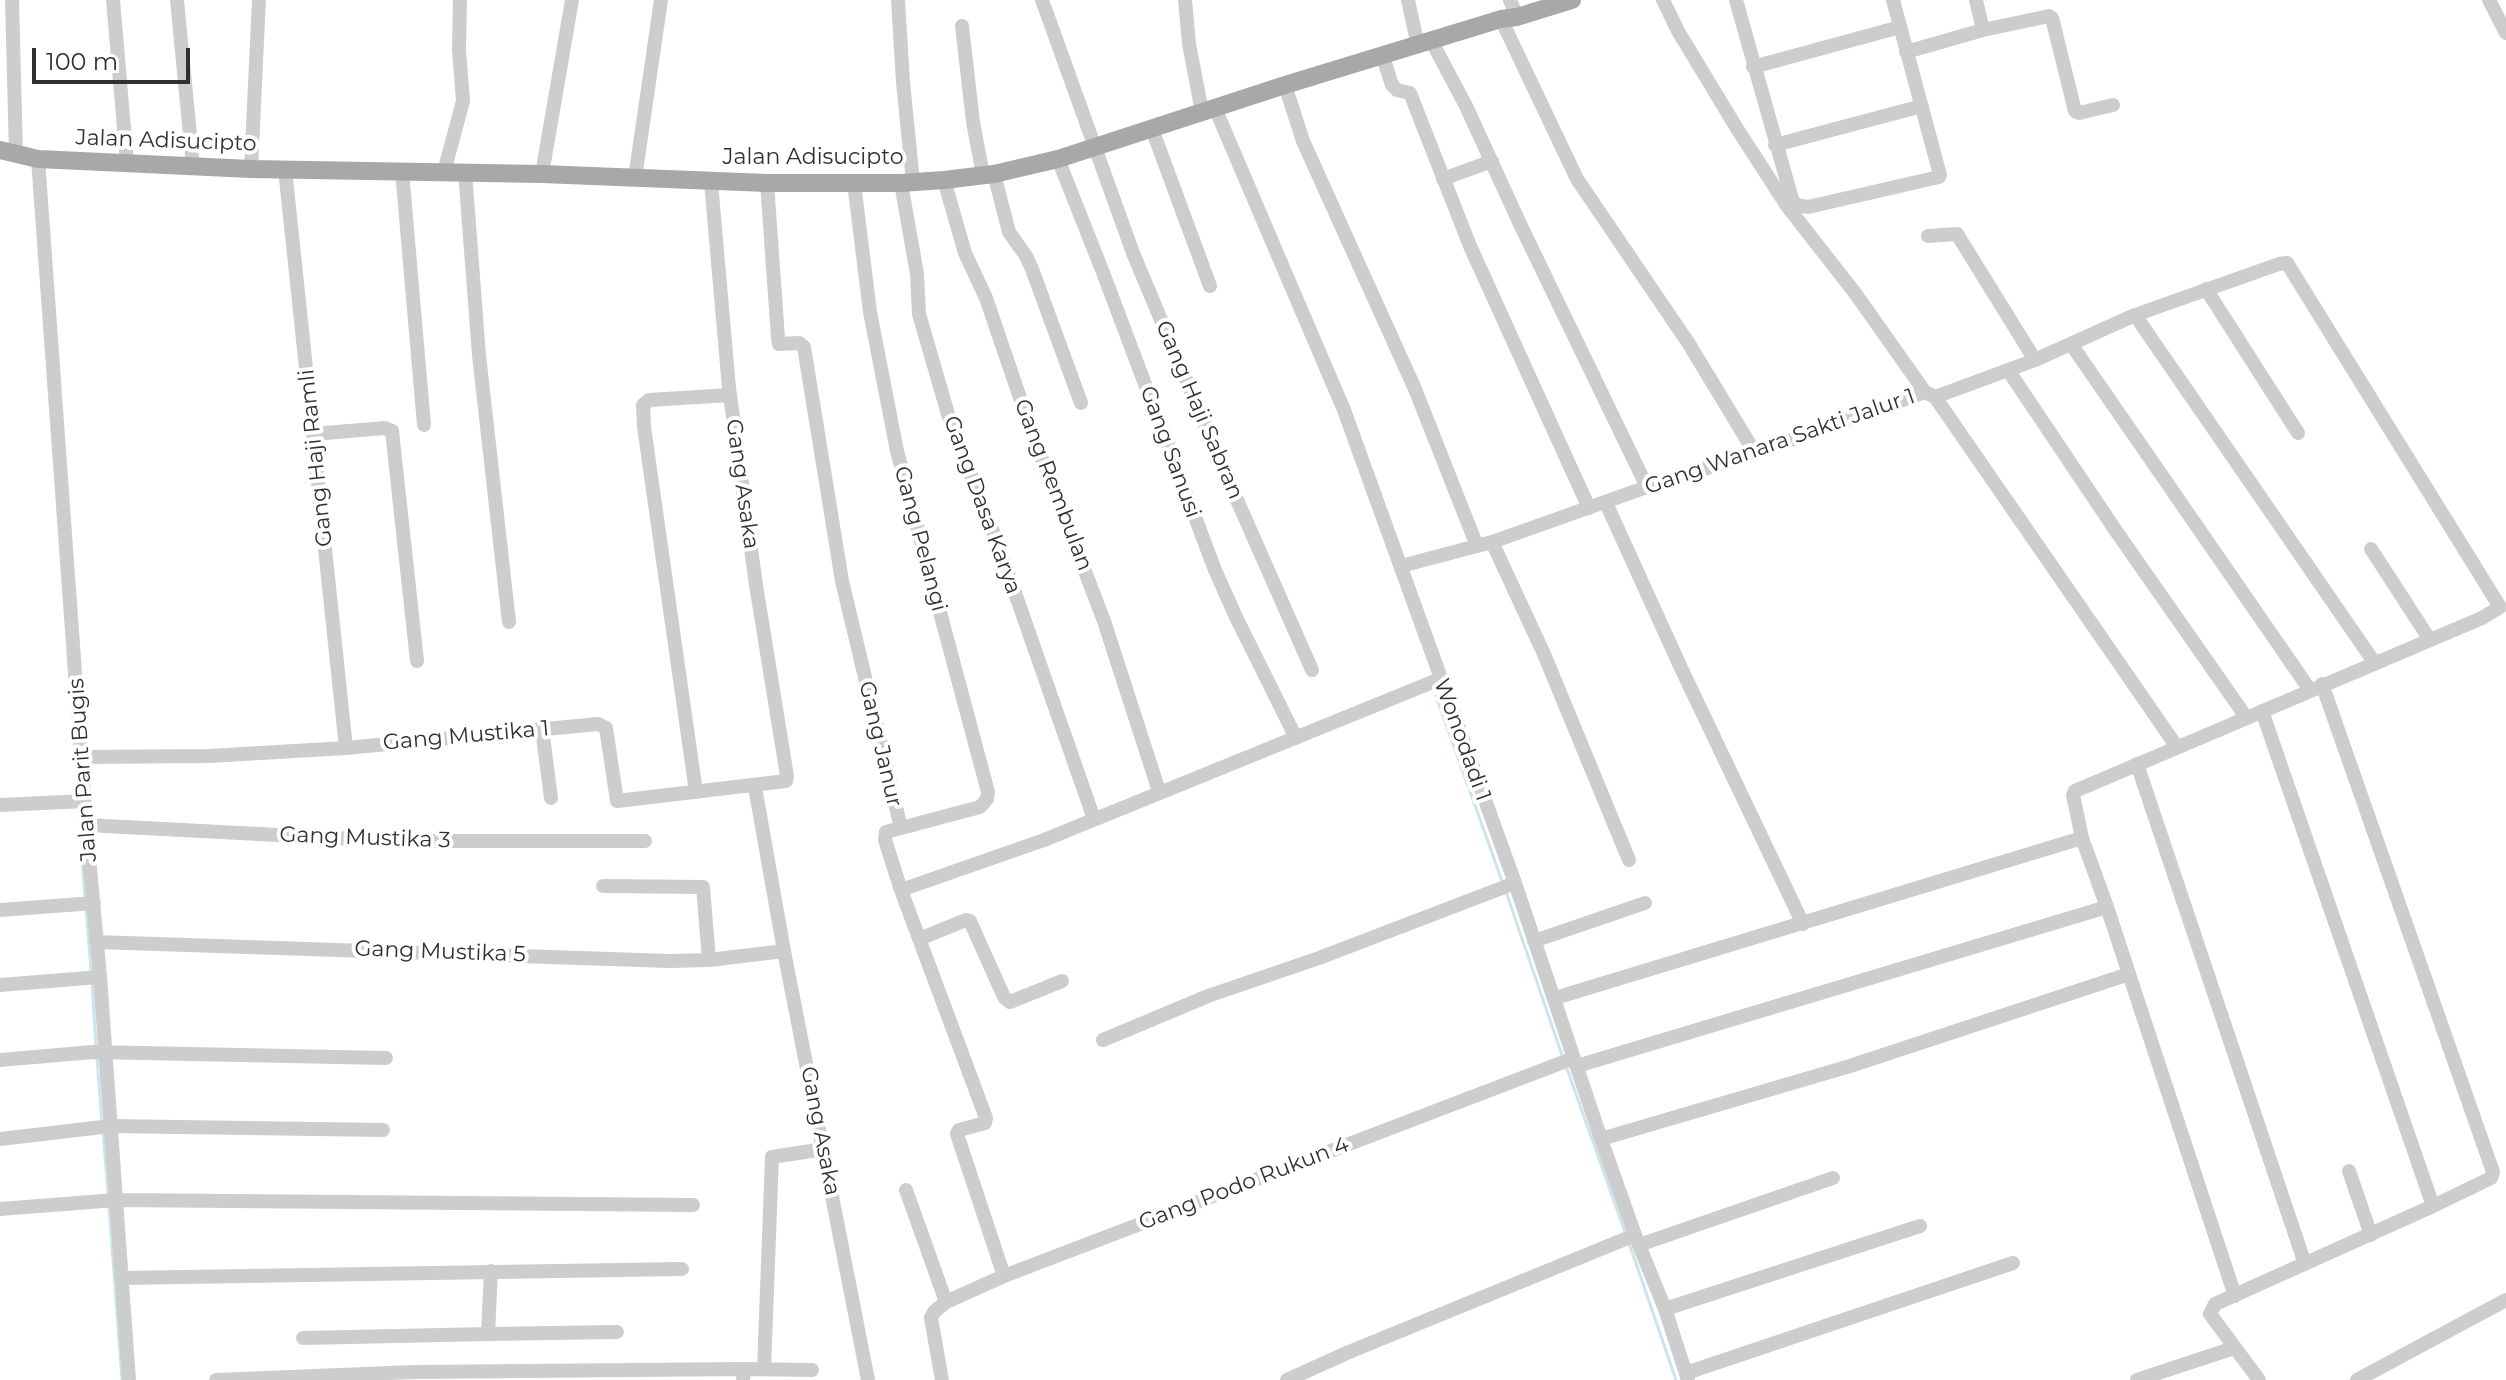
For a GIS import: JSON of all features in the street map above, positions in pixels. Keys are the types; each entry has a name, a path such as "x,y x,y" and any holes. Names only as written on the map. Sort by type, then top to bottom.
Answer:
{"main road":[{"name":"Jalan Adisucipto","path":"20,156 251,169 542,174 711,182 944,180 1058,159 1285,85 1425,44 1510,12 1569,0"}],"street":[{"name":"Jalan Parit Bugis","path":"12,0 20,156 82,757 88,904 96,942 94,977 105,1126 116,1200 129,1380"},
{"path":"113,0 127,163"},
{"path":"177,0 193,166"},
{"path":"251,169 259,0"},
{"path":"444,172 463,101 459,50 460,0"},
{"path":"542,174 572,0"},
{"path":"635,178 661,0"},
{"name":"Gang Dasa Karya","path":"898,0 907,182 919,314 950,421 999,547 1094,819"},
{"name":"Gang Haji Sabran","path":"1042,0 1133,253 1312,670"},
{"name":"Wonodadi 1","path":"1185,0 1189,44 1208,110 1344,410 1687,1376"},
{"path":"1408,0 1425,44 1492,161 1647,487"},
{"path":"1663,0 1678,31 1787,206 1930,395 2035,360 2135,315 2206,289 2279,264 2288,264 2500,607 2491,614 2075,791 2073,795 2082,838 2235,1296"},
{"path":"1736,0 1775,145 1794,203 1802,207 1939,177 1893,0"},
{"path":"1976,0 1983,30"},
{"path":"2489,0 2506,33"},
{"path":"1510,12 1577,179 1689,344 1755,453"},
{"path":"1906,52 2047,16 2052,18 2075,111 2079,113 2113,105"},
{"path":"962,26 973,122 989,174 1009,232 1032,269 1081,403"},
{"path":"1753,67 1900,27"},
{"path":"1383,57 1392,85 1397,90 1410,93 1470,246 1589,508"},
{"path":"1285,85 1303,141 1359,269 1485,544 1562,698 1629,860"},
{"path":"1775,145 1922,106"},
{"path":"1152,129 1210,286"},
{"name":"Gang Sanusi","path":"1058,159 1215,570 1296,738"},
{"path":"1443,179 1492,161"},
{"name":"Gang Haji Ramli","path":"285,169 346,748"},
{"path":"402,171 424,425"},
{"path":"465,172 479,355 509,622"},
{"name":"Gang Rembulan","path":"944,180 965,253 986,298 1032,433 1104,621 1159,791"},
{"name":"Gang Asaka","path":"711,182 730,395 787,776 784,782"},
{"name":"Gang Janur","path":"767,183 779,344 799,343 804,347 842,581 901,828 886,832 885,840 986,1118 985,1123 959,1130 957,1134 1004,1276"},
{"name":"Gang Pelangi","path":"854,183 870,312 897,451 988,792 987,799 980,807 901,828"},
{"path":"1928,236 1957,234 2035,360"},
{"path":"2206,289 2298,433"},
{"path":"2135,315 2374,662"},
{"path":"2071,344 2316,687 2493,1168 2491,1178 2215,1304 2210,1312 2259,1380"},
{"path":"2008,370 2246,717"},
{"path":"696,792 643,405 649,400 730,395"},
{"name":"Gang Wanara Sakti Jalur 1","path":"1401,566 1485,544 1647,487 1930,395 2177,747"},
{"path":"313,434 385,428 392,431 417,661"},
{"path":"1606,503 1803,924"},
{"path":"2371,549 2430,640"},
{"path":"901,890 1044,840 1440,679"},
{"path":"2262,711 2433,1206"},
{"name":"Gang Mustika 1","path":"82,757 209,756 346,748 598,724 606,728 617,801 784,782"},
{"path":"542,729 551,798"},
{"path":"2137,764 2305,1264"},
{"name":"Gang Asaka","path":"755,787 868,1380"},
{"path":"0,805 84,801"},
{"name":"Gang Mustika 3","path":"86,825 393,841 645,841"},
{"path":"1555,998 2082,838"},
{"path":"1103,1040 1208,996 1319,958 1514,884"},
{"path":"603,886 703,887 709,960"},
{"path":"1534,941 1645,903"},
{"path":"0,910 88,904"},
{"name":"Gang Podo Rukun 4","path":"946,1302 1004,1276 1544,1070 2107,907"},
{"path":"919,939 970,921 1004,997 1010,1002 1062,981"},
{"name":"Gang Mustika 5","path":"96,942 709,960 784,951"},
{"path":"1601,1139 1850,1066 2129,974"},
{"path":"0,985 94,977"},
{"path":"0,1060 100,1052 386,1058"},
{"path":"0,1139 105,1126 383,1130"},
{"path":"764,1369 772,1157 824,1149"},
{"path":"2349,1171 2371,1235"},
{"path":"1287,1380 1606,1247 1833,1178"},
{"path":"906,1190 946,1302 931,1318 942,1380"},
{"path":"0,1209 116,1200 693,1205"},
{"path":"1665,1309 1920,1226"},
{"path":"1687,1376 2013,1263"},
{"path":"121,1278 682,1269"},
{"path":"488,1334 491,1271"},
{"path":"2357,1380 2506,1300"},
{"path":"303,1338 617,1332"},
{"path":"2137,1380 2234,1348"},
{"path":"216,1380 414,1372 743,1374 764,1369 812,1370"}],"waterway":[{"path":"1436,696 1502,881"},
{"path":"82,855 85,899"},
{"path":"1506,892 1563,1058"},
{"path":"86,907 91,971"},
{"path":"92,983 96,1047"},
{"path":"97,1058 102,1123"},
{"path":"1566,1066 1625,1232"},
{"path":"103,1130 108,1194"},
{"path":"109,1206 122,1380"},
{"path":"1629,1243 1676,1380"}]}
